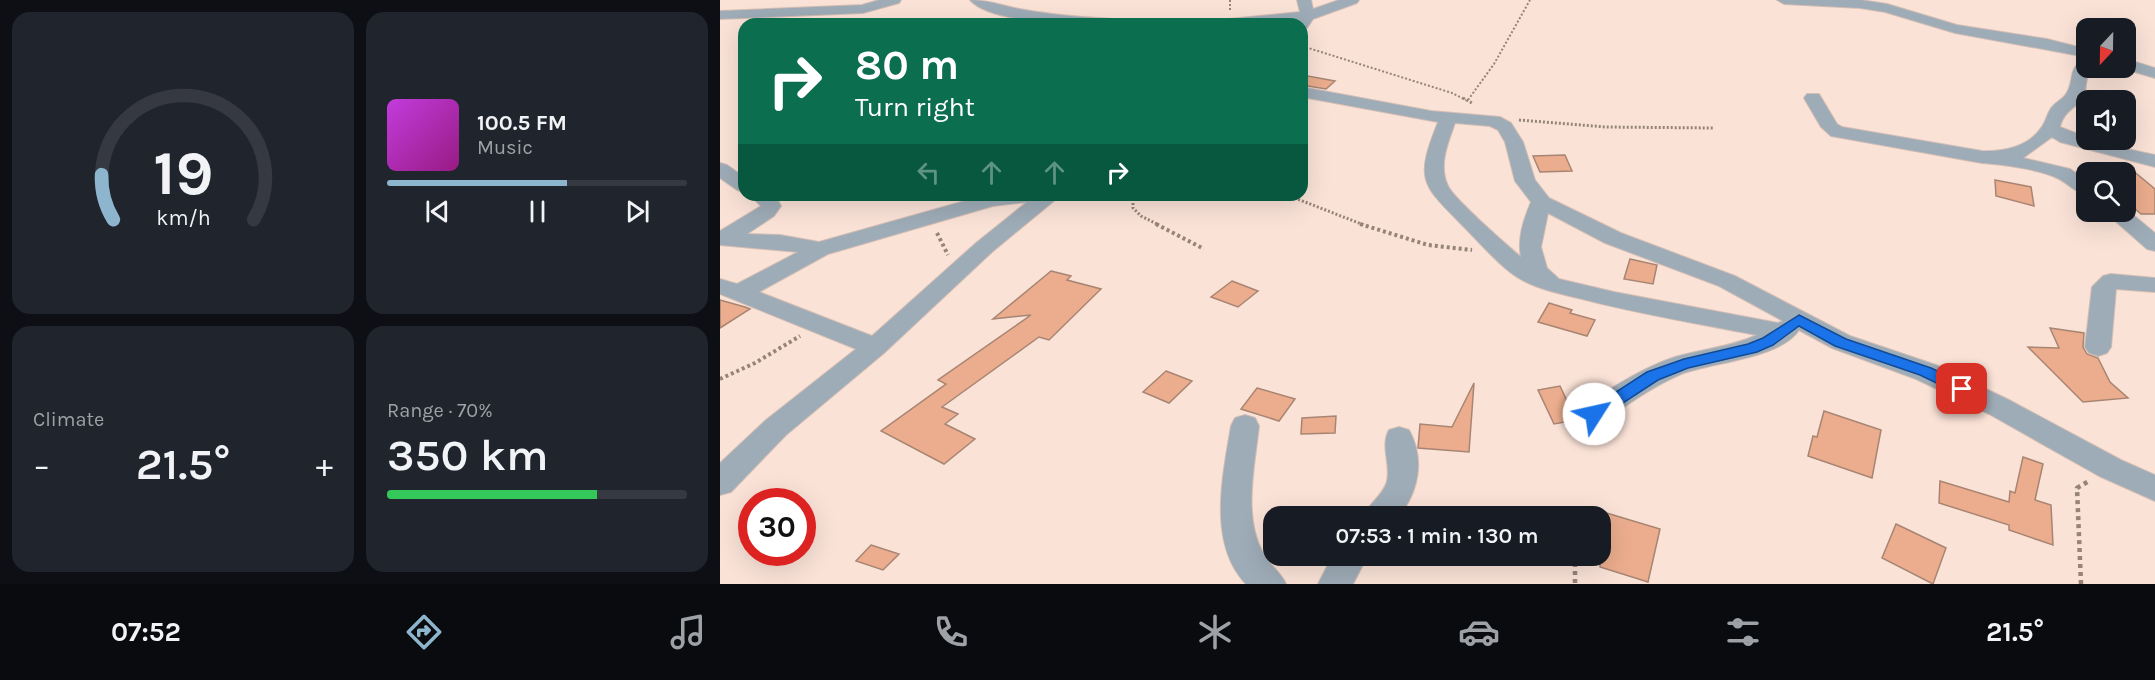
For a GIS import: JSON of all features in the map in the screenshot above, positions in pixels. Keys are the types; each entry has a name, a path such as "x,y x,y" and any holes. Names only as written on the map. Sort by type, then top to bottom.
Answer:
{"street":[{"path":"720,15 863,9 894,0"},
{"path":"977,0 988,7 1064,18"},
{"path":"1009,18 1019,13 1029,0"},
{"path":"1304,0 1305,18"},
{"path":"1308,20 1352,0"},
{"path":"1784,0 1860,4 1887,8 1955,29 2076,51"},
{"path":"2136,67 2155,73"},
{"path":"2003,159 2022,152 2051,129 2052,122 2061,106 2075,96 2078,78"},
{"path":"1308,93 1448,118 1493,120 1505,128 1514,142 1525,181 1542,202 1614,238 1727,281 1791,326"},
{"path":"1813,98 1830,127 1837,132 1982,158 2003,159 2063,173 2076,182"},
{"path":"1448,118 1435,153 1434,169 1438,189 1497,248 1529,275 1551,284 1614,300 1791,326 1841,342 1926,372 2155,489"},
{"path":"2051,129 2067,138 2155,161"},
{"path":"722,170 738,170"},
{"path":"722,170 738,182"},
{"path":"722,240 767,212 771,206 769,201"},
{"path":"729,290 820,249 987,201"},
{"path":"720,483 756,444 875,347 1002,231 1044,201"},
{"path":"1542,202 1535,218 1530,247 1536,270 1551,284"},
{"path":"2128,222 2155,244"},
{"path":"722,240 780,242 820,249"},
{"path":"2098,347 2104,287 2111,281 2155,285"},
{"path":"729,290 875,347"},
{"path":"1594,414 1653,376 1684,364 1751,348 1791,326"},
{"path":"1245,426 1237,487 1240,541 1250,561 1269,584"},
{"path":"1388,506 1402,488 1405,476 1399,438"},
{"path":"1335,584 1345,566"}],"path":[{"path":"1468,100 1489,74 1530,0"},
{"path":"1308,48 1468,100 1493,120 1606,127 1713,128"},
{"path":"1133,201 1133,208 1141,216 1204,249"},
{"path":"1304,201 1421,243 1453,251 1497,248"},
{"path":"928,217 940,236 945,252 960,269"},
{"path":"720,379 755,363 821,324"},
{"path":"2081,584 2077,488 2110,468"},
{"path":"1575,566 1575,584"}],"building":[{"path":"1308,76 1335,81 1326,89 1308,86"},
{"path":"1565,155 1572,171 1540,172 1533,156"},
{"path":"2136,173 2155,189 2155,214 2141,214 2136,210"},
{"path":"1995,180 2031,187 2034,206 1996,196"},
{"path":"1630,259 1657,265 1653,284 1624,279"},
{"path":"1051,271 1071,276 1067,280 1101,289 1049,340 1039,337 942,407 958,414 945,424 975,439 944,464 881,431 946,384 938,380 1031,315 993,319"},
{"path":"1232,281 1258,291 1238,307 1211,297"},
{"path":"720,300 745,307 750,309 720,328"},
{"path":"1549,303 1572,310 1570,313 1595,320 1587,336 1538,322"},
{"path":"2050,328 2084,333 2083,347 2087,354 2098,358 2110,382 2128,398 2083,402 2028,347 2059,348"},
{"path":"1166,371 1192,381 1169,403 1143,392"},
{"path":"1474,383 1469,452 1418,448 1420,424 1452,427"},
{"path":"1560,386 1576,420 1554,424 1538,390"},
{"path":"1257,388 1295,399 1279,421 1241,409"},
{"path":"1824,411 1881,430 1872,478 1808,456 1813,436 1817,437"},
{"path":"1336,416 1335,433 1301,434 1302,418"},
{"path":"2023,457 2043,464 2035,500 2051,505 2053,545 2009,530 2009,525 1939,503 1940,481 2009,502 2010,491 2015,493"},
{"path":"1611,514 1660,529 1648,582 1600,567 1611,566"},
{"path":"1896,524 1946,548 1933,584 1882,558"},
{"path":"871,545 899,554 883,570 856,561"}],"route":[{"path":"1594,414 1653,376 1684,364 1751,348 1783,332 1799,319 1841,342 1926,372 1962,389"}]}
